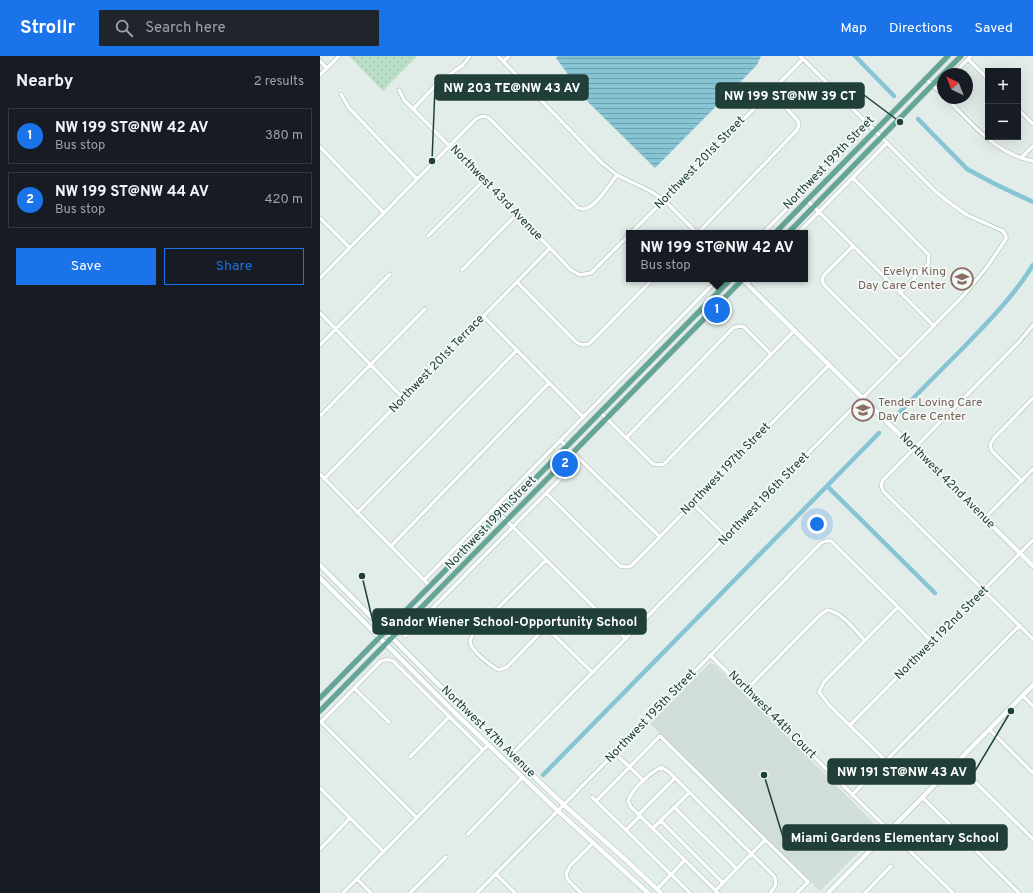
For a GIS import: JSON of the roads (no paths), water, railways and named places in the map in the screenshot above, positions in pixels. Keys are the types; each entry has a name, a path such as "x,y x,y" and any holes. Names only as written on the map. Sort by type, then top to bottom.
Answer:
{"main road":[{"name":"Northwest 199th Street","path":"778,230 948,56"},
{"name":"Northwest 199th Street","path":"949,68 961,56"},
{"name":"Northwest 199th Street","path":"791,230 937,80"},
{"name":"Northwest 199th Street","path":"320,698 728,282"},
{"name":"Northwest 199th Street","path":"320,711 739,282"},
{"name":"Northwest 42nd Avenue","path":"747,284 1033,566"},
{"name":"Northwest 47th Avenue","path":"320,565 455,701 502,744 564,805 661,893"},
{"name":"Northwest 47th Avenue","path":"320,578 448,706 558,811 648,893"},
{"path":"828,893 1033,685"},
{"path":"489,744 494,742 502,744"},
{"path":"641,886 650,889 657,889"}],"street":[{"path":"320,75 339,56"},
{"path":"413,109 439,82 463,65 470,56"},
{"path":"498,56 602,163 617,175 650,191 664,200 695,230"},
{"path":"504,61 509,56"},
{"path":"959,68 971,56"},
{"path":"801,58 887,143 801,230"},
{"name":"Northwest 201st Street","path":"634,230 771,91 801,58"},
{"path":"968,59 985,76"},
{"path":"320,61 326,68"},
{"path":"926,79 937,89"},
{"name":"Northwest 43rd Avenue","path":"399,90 404,100 571,270 580,275 590,273 626,238"},
{"path":"701,230 797,130 799,125 798,122 771,91"},
{"path":"340,94 349,108 418,179"},
{"path":"952,104 993,144 1009,154 1033,161"},
{"path":"1021,112 1033,124"},
{"path":"320,278 449,146 476,119 481,116 485,116 490,119 578,208 584,209 591,206 617,175"},
{"path":"766,230 869,124"},
{"name":"Northwest 196th Street","path":"512,754 963,296 1004,244 1006,236 1003,231 967,215 950,203 936,192 887,143"},
{"path":"1021,158 1033,146"},
{"path":"320,147 384,213"},
{"path":"853,178 927,251 929,255 930,259 928,264 900,293"},
{"path":"428,236 483,180"},
{"path":"807,200 934,326"},
{"path":"462,270 516,214"},
{"path":"320,218 350,248"},
{"path":"853,246 824,275 822,280 824,285 900,360"},
{"name":"Northwest 201st Terrace","path":"324,479 550,248"},
{"path":"320,345 390,274"},
{"path":"517,282 576,342 582,345 589,344 649,282"},
{"path":"424,580 715,282"},
{"path":"320,416 425,309"},
{"path":"320,313 403,398"},
{"path":"483,316 583,417"},
{"path":"1033,325 883,480 881,485 883,491 1033,639"},
{"path":"626,438 733,328 739,326 744,328 771,354"},
{"path":"600,412 653,464 664,464 795,330"},
{"path":"357,513 517,350"},
{"name":"Northwest 197th Street","path":"546,493 620,566 631,566 829,365"},
{"path":"391,546 549,383"},
{"path":"1022,480 992,451 990,445 994,438 1033,398"},
{"path":"560,440 660,537"},
{"path":"405,636 512,526 579,460"},
{"path":"985,518 1033,469"},
{"path":"320,474 430,586"},
{"path":"693,504 727,537"},
{"path":"500,514 626,639"},
{"name":"Northwest 192nd Street","path":"850,725 1033,540"},
{"name":"Northwest 195th Street","path":"477,893 821,543 826,541 831,542 898,607"},
{"path":"546,560 474,632 470,640 471,646 493,668 500,670 507,667 540,634 546,631 552,633 593,673"},
{"path":"886,761 829,705 819,692 824,682 898,607 932,642"},
{"path":"747,689 818,617 827,610 833,610 865,640"},
{"path":"852,795 1020,625"},
{"name":"Northwest 44th Court","path":"710,655 747,689 852,795 953,893"},
{"name":"Northwest 47th Avenue","path":"354,688 381,661 387,659 393,661 483,750"},
{"path":"389,722 354,688 320,722 417,818"},
{"path":"1022,695 1033,706"},
{"path":"410,757 449,717"},
{"path":"989,730 1033,772"},
{"path":"596,801 660,736 808,882 797,893"},
{"path":"343,893 489,744"},
{"path":"615,753 644,781"},
{"path":"956,763 1033,839"},
{"path":"765,840 751,854 723,883 716,892 631,807 628,801 630,794 654,771 661,767 669,772 689,793 751,854 774,876 776,881 775,887 770,893"},
{"path":"468,834 523,777"},
{"path":"626,830 676,779"},
{"path":"320,788 384,852"},
{"path":"653,828 689,793"},
{"path":"592,797 690,893"},
{"path":"922,797 1020,893"},
{"path":"674,807 737,869"},
{"path":"320,849 350,818"},
{"path":"661,821 723,883"},
{"path":"581,893 568,880 566,874 570,866 593,843"},
{"path":"410,893 446,857"},
{"path":"657,889 685,860"},
{"path":"865,893 891,866"},
{"path":"496,874 515,893"},
{"path":"357,879 371,893"}],"water":[{"path":"558,56 761,56 757,65 655,168 589,103 556,58"}],"waterway":[{"path":"855,56 894,96"},
{"path":"918,119 967,169 1033,202"},
{"path":"899,413 990,319 1017,288 1033,265"},
{"path":"543,775 879,433"},
{"path":"827,486 935,593"}],"place":[{"name":"NW 199 ST@NW 39 CT","path":"900,122"},
{"name":"NW 203 TE@NW 43 AV","path":"432,161"},
{"name":"Evelyn King Day Care Center","path":"962,279"},
{"name":"NW 199 ST@NW 42 AV","path":"717,310"},
{"name":"Tender Loving Care Day Care Center","path":"863,410"},
{"name":"NW 199 ST@NW 44 AV","path":"565,464"},
{"name":"Sandor Wiener School-Opportunity School","path":"362,576"},
{"name":"NW 191 ST@NW 43 AV","path":"1011,711"},
{"name":"Miami Gardens Elementary School","path":"764,775"}]}
